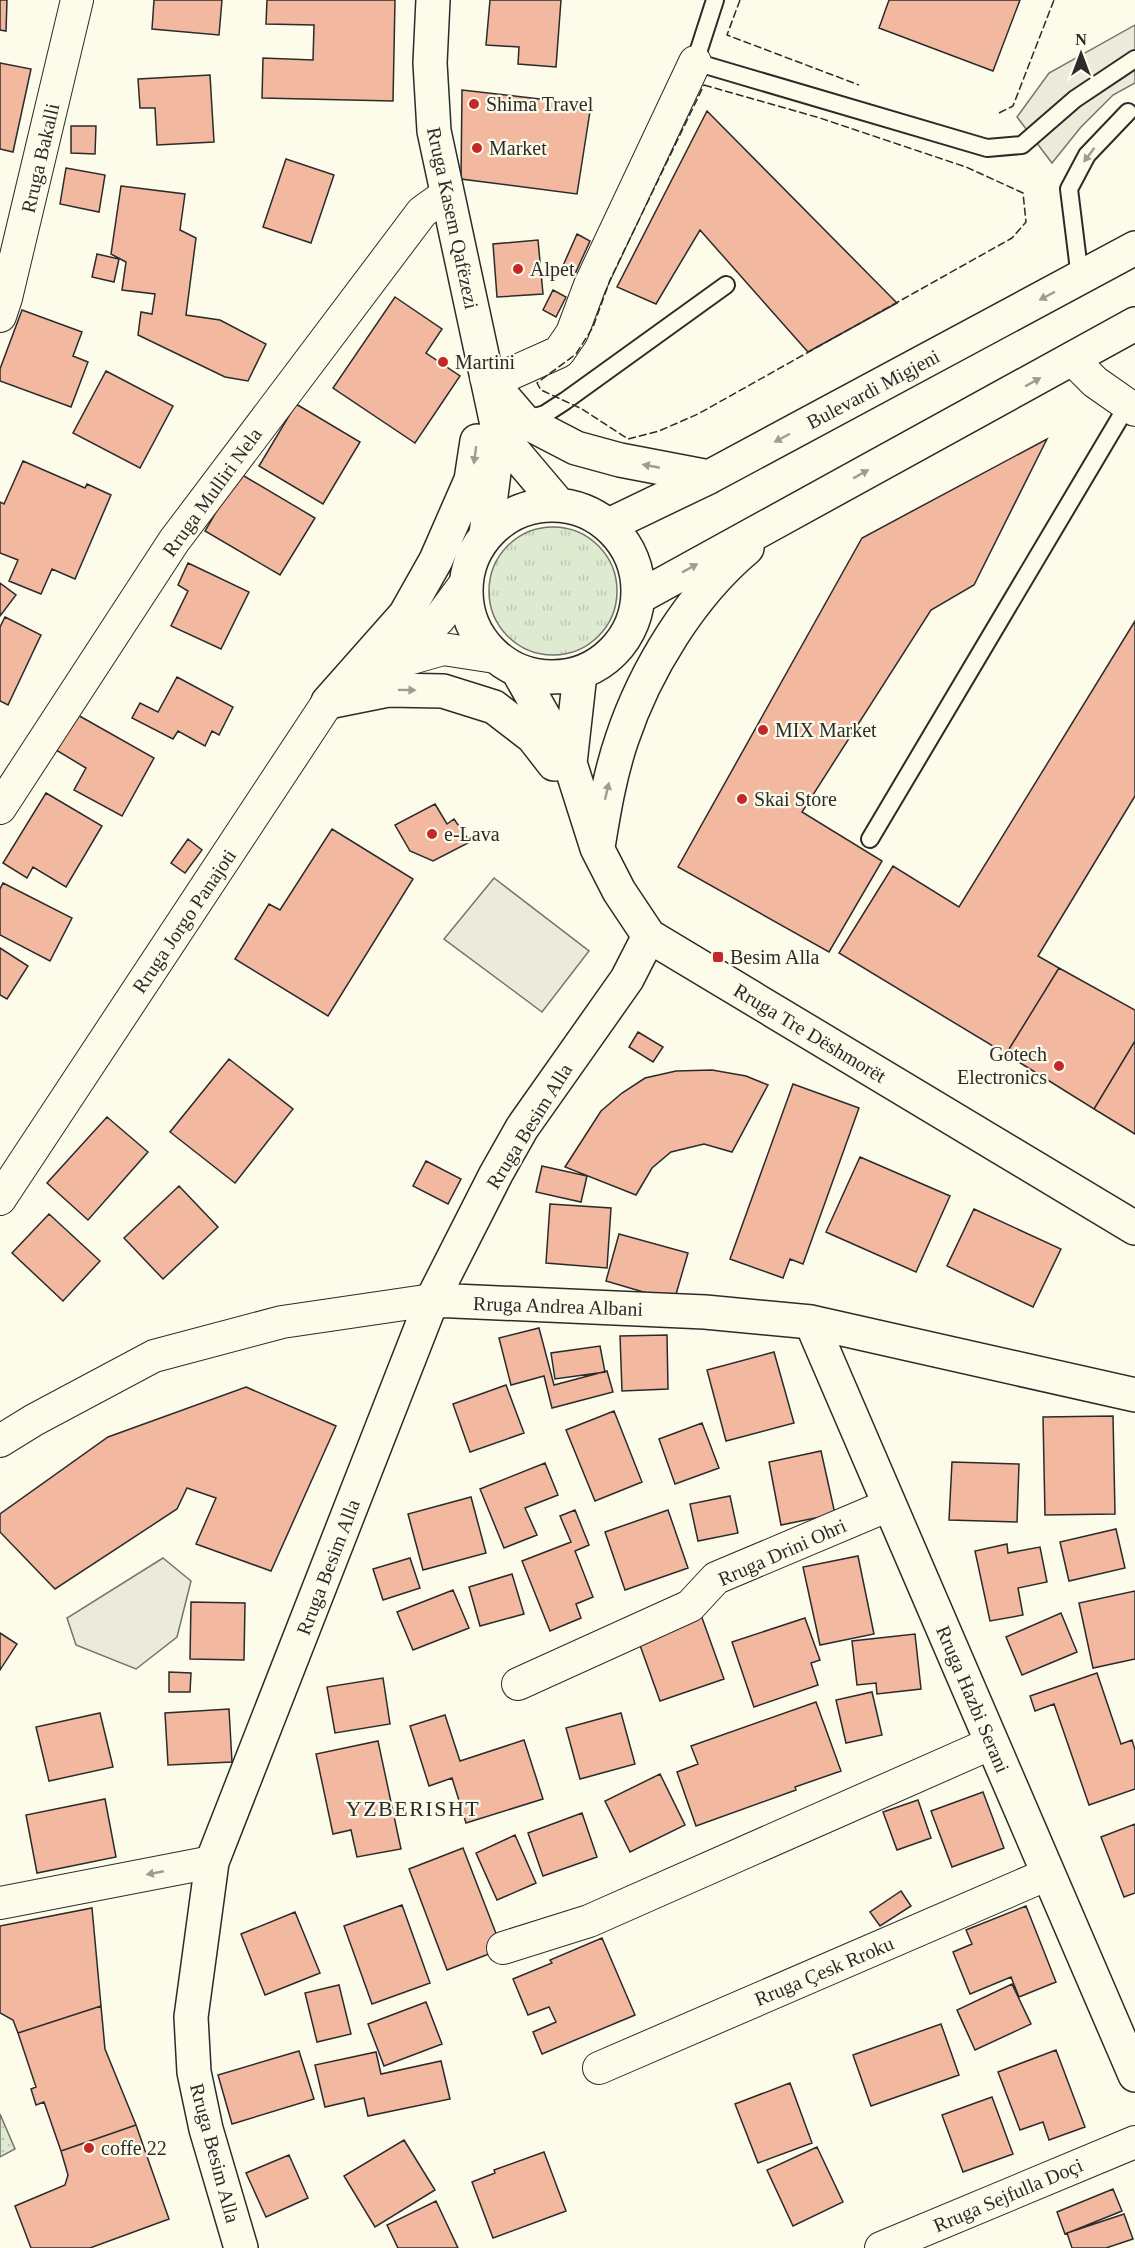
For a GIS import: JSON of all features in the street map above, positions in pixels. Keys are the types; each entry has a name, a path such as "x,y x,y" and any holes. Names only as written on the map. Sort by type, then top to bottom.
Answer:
{"main road":[{"name":"Rruga Kasem Qafëzezi","path":"433,0 430,63 434,131 486,377"},
{"name":"Bulevardi Migjeni","path":"609,525 709,477 1135,248"},
{"path":"639,597 1135,324"},
{"path":"486,377 512,428 559,504"},
{"path":"328,702 405,615 436,560 471,480 486,377"},
{"path":"512,428 620,460 709,477"},
{"path":"486,534 512,428"},
{"path":"559,504 585,511 609,525 627,546 637,571 639,597 634,621 621,644 603,662 580,674 549,678 506,664 477,636 467,611 465,584 471,558 486,534 506,517 532,506 559,504"},
{"path":"597,848 606,793 622,738 643,687 665,648 704,593 742,552 786,516"},
{"name":"Rruga Tre Dëshmorët","path":"506,664 570,763 597,848 618,891 648,936 1135,1228"},
{"name":"Rruga Tre Dëshmorët","path":"570,763 580,674"},
{"path":"328,702 388,690 442,691 495,707 532,737 579,796"},
{"name":"Rruga Besim Alla","path":"241,2248 206,2129 194,2073 191,2017 212,1862 432,1300 522,1128 627,979 648,936"},
{"name":"Rruga Andrea Albani","path":"432,1300 705,1312 811,1322 1135,1395"},
{"name":"Rruga Hazbi Serani","path":"811,1322 1135,2075"}],"street":[{"name":"Rruga Bakalli","path":"0,316 9,287 77,0"},
{"path":"486,377 510,374 559,352 572,333 590,285 695,62"},
{"name":"Rruga Mulliri Nela","path":"0,807 174,541 422,212 447,195"},
{"path":"1072,360 1095,382 1131,408"},
{"name":"Rruga Jorgo Panajoti","path":"0,1198 328,702 387,665 439,619 465,584"},
{"name":"Rruga Jorgo Panajoti","path":"387,665 443,649 506,664"},
{"name":"Rruga Andrea Albani","path":"0,1441 34,1420 154,1356 282,1322 432,1300"},
{"name":"Rruga Drini Ohri","path":"518,1684 690,1606 716,1578 889,1505"},
{"path":"502,1948 589,1921 992,1743"},
{"path":"0,1903 212,1862"},
{"name":"Rruga Çesk Rroku","path":"599,2068 1048,1874"},
{"name":"Rruga Sejfulla Doçi","path":"881,2248 1135,2142"}],"lane":[{"path":"715,0 695,62 987,148 1022,145 1075,99 1135,59"},
{"path":"1080,278 1069,189 1087,155 1128,112"},
{"path":"512,428 545,414 726,285"},
{"path":"870,839 1131,408"}],"green space":[{"path":"553,527 578,532 598,546 612,566 617,591 612,616 598,636 578,650 553,655 528,650 508,636 494,616 489,591 494,566 508,546 528,532"},
{"path":"0,2114 15,2149 0,2157"}],"shaded area":[{"path":"1135,25 1135,83 1113,95 1081,127 1052,163 1017,117 1049,73"},
{"path":"494,878 589,951 542,1012 444,939"},
{"path":"163,1558 191,1581 177,1637 136,1669 76,1645 67,1618"}],"building":[{"path":"0,0 7,0 6,31 0,30"},
{"path":"154,0 222,0 219,35 152,29"},
{"path":"267,0 395,0 393,101 262,98 263,58 313,60 314,25 266,24"},
{"path":"490,0 561,0 556,67 518,64 519,47 486,45"},
{"path":"889,0 1020,0 993,71 879,28"},
{"path":"0,63 31,69 13,152 0,149"},
{"path":"210,75 214,142 157,145 155,108 140,108 138,79"},
{"path":"462,90 591,105 577,194 461,179"},
{"path":"707,111 897,303 808,352 700,230 656,304 617,287"},
{"path":"71,126 96,126 95,154 71,153"},
{"path":"286,159 334,175 311,243 263,227"},
{"path":"66,168 105,175 99,212 60,204"},
{"path":"121,186 185,194 180,230 196,238 186,315 220,320 266,344 248,381 225,377 138,335 141,312 152,314 155,294 122,290 126,262 111,254"},
{"path":"577,234 590,241 575,274 562,268"},
{"name":"Alpet","path":"538,240 543,294 497,297 493,244"},
{"path":"97,254 119,259 114,282 92,277"},
{"path":"553,290 566,297 556,317 543,310"},
{"path":"395,297 442,329 426,353 460,376 415,443 333,388"},
{"path":"22,310 82,332 73,356 88,362 71,407 0,381 0,369"},
{"path":"106,371 173,406 140,468 73,433"},
{"path":"296,404 360,442 323,504 259,466"},
{"path":"1047,439 974,585 931,610 802,812 882,861 829,952 678,867 862,538"},
{"path":"23,461 85,488 87,484 111,495 75,579 52,569 41,594 9,581 18,560 0,553 0,502 4,504"},
{"path":"239,473 315,518 280,575 205,531"},
{"path":"188,563 249,592 221,649 171,626 188,591 178,585"},
{"path":"0,583 16,595 0,616"},
{"path":"5,617 41,635 8,705 0,701 0,627"},
{"path":"1135,621 1135,796 1038,956 1059,968 1006,1054 839,953 893,866 959,907"},
{"path":"177,677 233,707 219,735 212,731 205,746 178,731 173,739 132,718 140,703 158,712"},
{"path":"76,714 154,758 122,816 74,790 86,768 56,750"},
{"path":"46,793 102,826 66,887 33,867 27,878 3,863"},
{"name":"e-Lava","path":"435,804 447,824 454,819 470,842 433,861 410,851 395,825"},
{"path":"332,829 413,879 328,1016 235,959 269,904 280,910"},
{"path":"188,839 202,850 185,873 171,863"},
{"path":"3,883 72,918 50,961 0,935 0,889"},
{"path":"0,948 28,966 7,999 0,995"},
{"path":"1059,968 1135,1010 1135,1041 1094,1109 1006,1054"},
{"path":"638,1032 663,1047 653,1062 629,1047"},
{"path":"1135,1041 1135,1134 1094,1109"},
{"path":"229,1059 293,1109 235,1183 170,1132"},
{"path":"712,1070 746,1076 768,1085 732,1152 704,1144 671,1152 652,1168 636,1195 565,1167 601,1111 622,1093 645,1078 676,1071"},
{"path":"793,1084 859,1108 803,1264 790,1259 783,1278 730,1259"},
{"path":"107,1117 148,1152 88,1220 47,1183"},
{"path":"860,1157 950,1196 916,1272 826,1232"},
{"path":"426,1161 461,1179 448,1204 413,1186"},
{"path":"542,1166 587,1176 581,1202 536,1192"},
{"path":"179,1186 218,1227 163,1279 124,1238"},
{"path":"550,1204 611,1208 607,1268 546,1263"},
{"path":"974,1209 1061,1249 1033,1307 947,1266"},
{"path":"49,1214 100,1261 63,1301 12,1253"},
{"path":"619,1234 688,1253 674,1301 606,1281"},
{"path":"539,1328 554,1385 607,1371 613,1392 552,1408 544,1376 511,1385 499,1338"},
{"path":"667,1335 668,1389 622,1391 620,1336"},
{"path":"600,1346 605,1372 555,1379 551,1353"},
{"path":"774,1352 794,1423 726,1441 707,1370"},
{"path":"506,1385 524,1433 470,1452 453,1404"},
{"path":"246,1387 336,1426 271,1571 196,1544 216,1498 187,1488 177,1509 55,1589 0,1532 0,1514 108,1437"},
{"path":"614,1411 642,1482 595,1501 566,1430"},
{"path":"1113,1416 1115,1514 1045,1515 1043,1417"},
{"path":"702,1423 719,1468 675,1484 659,1439"},
{"path":"821,1451 835,1514 781,1525 769,1462"},
{"path":"952,1462 1019,1464 1017,1522 949,1520"},
{"path":"545,1463 558,1495 525,1508 537,1535 504,1548 480,1489"},
{"path":"730,1496 738,1533 698,1541 690,1504"},
{"path":"471,1497 486,1553 423,1570 408,1514"},
{"path":"575,1510 589,1545 575,1551 593,1597 576,1604 581,1618 550,1631 522,1561 571,1542 560,1516"},
{"path":"668,1510 688,1568 625,1590 605,1532"},
{"path":"1116,1529 1125,1568 1069,1581 1060,1542"},
{"path":"1007,1544 1008,1553 1040,1547 1047,1582 1018,1588 1023,1615 990,1621 975,1551"},
{"path":"858,1556 874,1634 820,1645 803,1567"},
{"path":"410,1558 420,1588 383,1600 373,1569"},
{"path":"512,1574 524,1614 480,1626 469,1587"},
{"path":"453,1590 469,1628 413,1650 397,1612"},
{"path":"1135,1591 1135,1659 1093,1668 1079,1603"},
{"path":"191,1602 245,1603 244,1660 190,1659"},
{"path":"1061,1613 1077,1652 1022,1675 1006,1637"},
{"path":"701,1615 724,1679 660,1701 637,1637"},
{"path":"805,1618 820,1660 811,1663 818,1685 754,1707 732,1642"},
{"path":"0,1633 17,1644 0,1670"},
{"path":"915,1634 921,1689 877,1694 876,1683 857,1685 852,1641"},
{"path":"169,1672 191,1673 190,1692 169,1692"},
{"path":"1097,1673 1121,1744 1132,1740 1135,1750 1135,1789 1089,1805 1054,1704 1035,1711 1030,1696"},
{"path":"383,1678 390,1724 335,1733 327,1687"},
{"path":"872,1692 882,1735 846,1743 836,1700"},
{"path":"816,1702 841,1771 795,1787 796,1790 696,1826 677,1772 698,1764 691,1746"},
{"path":"229,1709 232,1762 168,1765 165,1713"},
{"path":"100,1713 113,1767 49,1781 36,1727"},
{"path":"621,1713 635,1764 580,1779 566,1728"},
{"path":"445,1715 460,1761 524,1740 543,1799 466,1823 452,1778 429,1786 410,1726"},
{"path":"378,1741 401,1849 357,1857 351,1830 333,1834 316,1754"},
{"path":"660,1774 685,1825 630,1852 605,1801"},
{"path":"983,1792 1004,1848 952,1867 931,1811"},
{"path":"105,1799 116,1857 37,1873 26,1815"},
{"path":"918,1800 931,1838 897,1850 883,1812"},
{"path":"582,1813 597,1857 543,1876 528,1833"},
{"path":"1135,1824 1135,1893 1124,1897 1101,1837"},
{"path":"515,1835 536,1883 497,1900 476,1853"},
{"path":"463,1848 502,1949 447,1970 409,1869"},
{"path":"901,1891 911,1906 880,1926 870,1912"},
{"path":"402,1905 430,1983 372,2004 344,1926"},
{"path":"1026,1906 1056,1982 1019,1997 1011,1977 970,1994 953,1952 972,1944 966,1930"},
{"path":"92,1908 101,2006 18,2033 13,2020 0,2013 0,1926"},
{"path":"295,1912 320,1973 265,1995 241,1934"},
{"path":"602,1938 635,2015 542,2054 533,2032 556,2022 549,2007 528,2015 513,1979"},
{"path":"1012,1984 1031,2024 975,2050 957,2010"},
{"path":"339,1985 351,2034 317,2042 305,1993"},
{"path":"426,2002 442,2044 384,2066 368,2024"},
{"path":"101,2006 105,2049 136,2125 61,2151 44,2102 36,2105 31,2089 36,2087 18,2033"},
{"path":"941,2024 959,2075 871,2106 853,2055"},
{"path":"1056,2050 1085,2127 1049,2140 1043,2122 1020,2130 998,2072"},
{"path":"299,2051 314,2099 232,2124 218,2075"},
{"path":"376,2052 381,2074 441,2061 450,2099 368,2116 364,2098 325,2107 315,2065"},
{"path":"790,2083 812,2143 758,2163 735,2104"},
{"path":"992,2097 1013,2154 963,2172 942,2115"},
{"path":"136,2125 169,2219 90,2248 31,2248 15,2206 65,2185 68,2175 61,2151"},
{"path":"404,2140 435,2190 375,2227 344,2176"},
{"path":"817,2147 843,2202 793,2226 767,2170"},
{"path":"544,2152 566,2211 493,2238 472,2182 495,2173 494,2170"},
{"path":"289,2155 308,2198 266,2217 246,2173"},
{"path":"1113,2189 1122,2211 1065,2234 1057,2212"},
{"path":"436,2201 458,2248 398,2248 387,2225"},
{"path":"1124,2214 1133,2239 1106,2248 1072,2248 1067,2233"}],"fence":[{"path":"740,0 727,35 859,85"},
{"path":"999,113 1013,106 1054,0"},
{"path":"704,85 820,118 966,167 1023,193 1026,222 1012,238 698,414 659,431 628,439 582,409 541,390 537,383 576,354 593,327 610,280 704,85"}],"place":[{"name":"Shima Travel","path":"474,104"},
{"name":"Market","path":"477,148"},
{"name":"Alpet","path":"518,269"},
{"name":"Martini","path":"443,362"},
{"name":"MIX Market","path":"763,730"},
{"name":"Skai Store","path":"742,799"},
{"name":"e-Lava","path":"432,834"},
{"name":"Besim Alla","path":"718,957"},
{"name":"Gotech Electronics","path":"1059,1066"},
{"name":"coffe 22","path":"89,2148"}],"district":[{"name":"YZBERISHT","path":"413,1808"}]}
